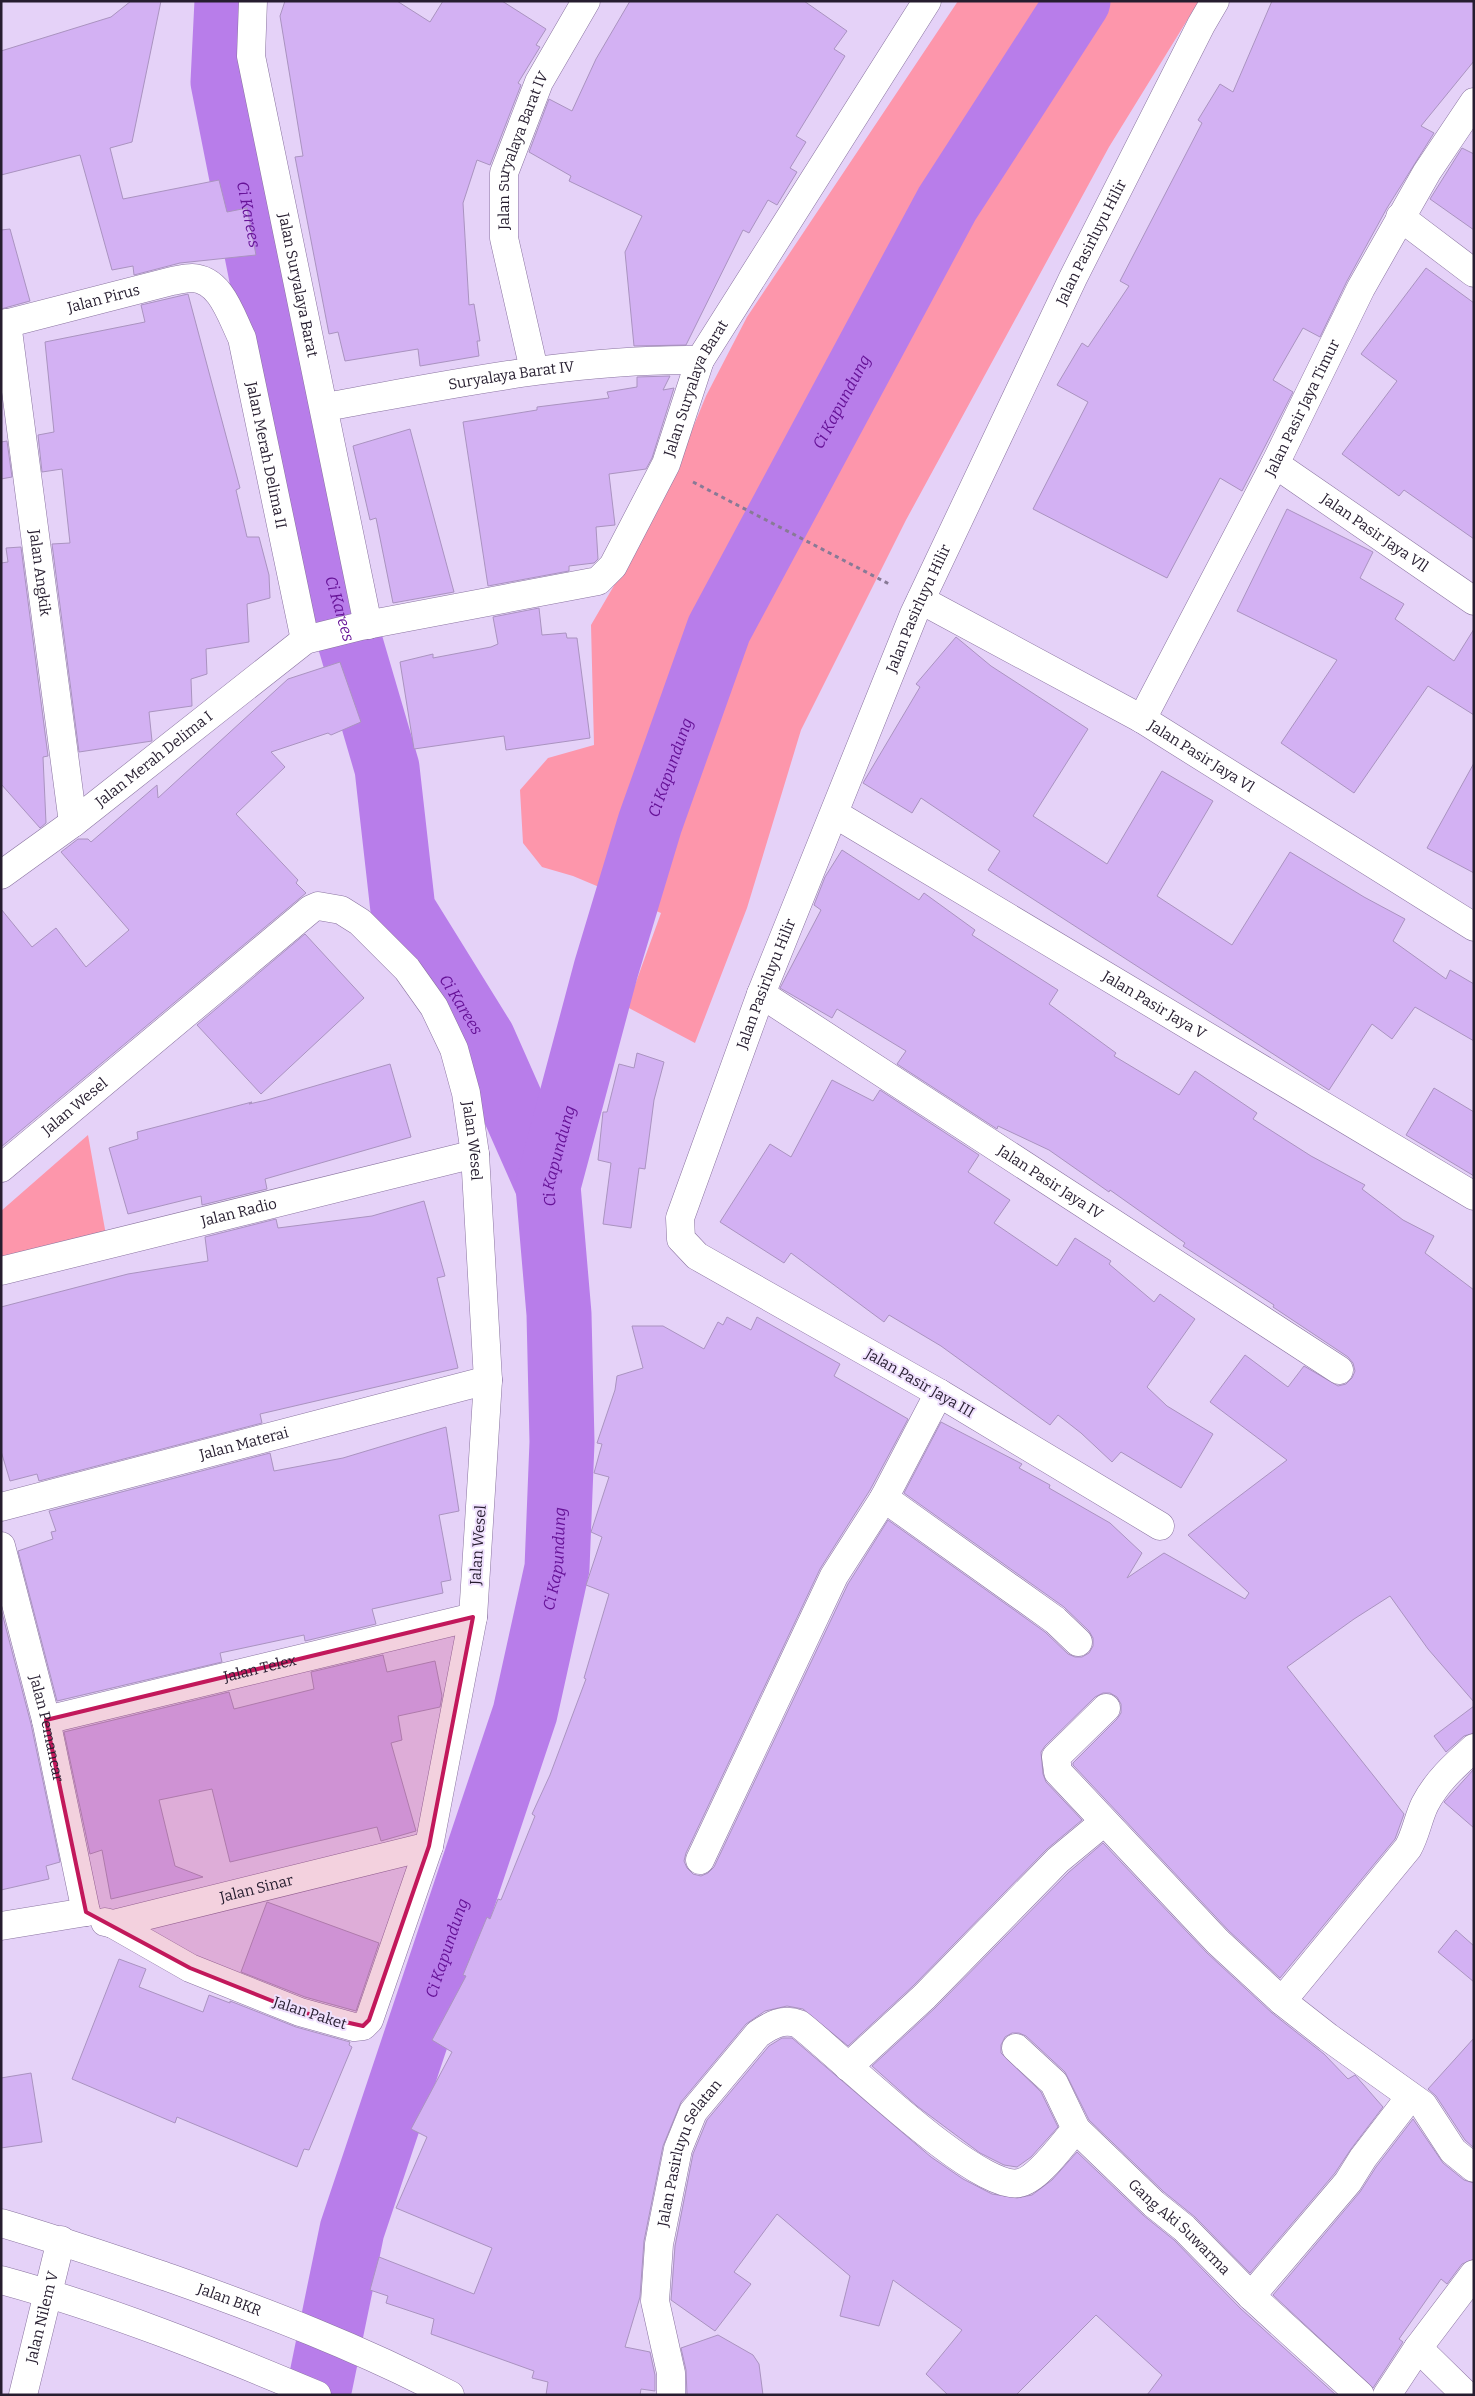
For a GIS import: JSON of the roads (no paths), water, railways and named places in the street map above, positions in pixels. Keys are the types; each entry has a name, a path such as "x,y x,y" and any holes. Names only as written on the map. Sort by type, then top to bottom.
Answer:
{"street":[{"name":"Jalan Suryalaya Barat","path":"254,1 251,56 325,407 360,627 598,581 613,566 662,473 700,360 927,1"},
{"name":"Jalan Suryalaya Barat IV","path":"534,370 504,238 504,173 539,82 586,1"},
{"name":"Jalan Pasirluyu Hilir","path":"681,1239 680,1218 760,994 921,600 1073,278 1201,25 1216,1"},
{"name":"Jalan Pasir Jaya Timur","path":"1142,720 1275,464 1361,288 1427,172 1474,102"},
{"path":"1400,217 1474,273"},
{"name":"Jalan Pirus","path":"4,324 172,281 192,278 206,282"},
{"name":"Jalan Merah Delima II","path":"206,282 221,295 242,338 314,638"},
{"name":"Jalan Angkik","path":"4,324 73,824"},
{"name":"Suryalaya Barat IV","path":"325,407 534,370 650,359 700,360"},
{"name":"Jalan Pasir Jaya Vll","path":"1275,464 1474,601"},
{"name":"Jalan Pasir Jaya Vl","path":"921,600 1142,720 1474,927"},
{"path":"314,638 360,627"},
{"name":"Jalan Merah Delima I","path":"1,875 73,824 314,638"},
{"name":"Jalan Pasir Jaya V","path":"835,814 1474,1196"},
{"name":"Jalan Wesel","path":"1,1168 311,909 318,906 341,910 360,922 407,968 434,1007 454,1049 466,1093 475,1154 488,1380 473,1617 429,1846"},
{"name":"Jalan Pasir Jaya IV","path":"760,994 1339,1370"},
{"name":"Jalan Radio","path":"1,1271 475,1154"},
{"name":"Jalan Pasir Jaya III","path":"681,1239 696,1256 939,1393 1160,1526"},
{"name":"Jalan Materai","path":"1,1507 488,1380"},
{"path":"700,1860 834,1576 884,1498 939,1393"},
{"path":"884,1498 1056,1620 1078,1642"},
{"name":"Jalan Pemancar","path":"1,1546 46,1720 86,1912"},
{"name":"Jalan Telex","path":"46,1720 473,1617"},
{"path":"1106,1708 1056,1757 1058,1772 1218,1942 1282,2001 1423,2105 1453,2151 1474,2168"},
{"path":"1282,2001 1408,1848 1415,1835 1424,1806 1438,1781 1474,1748"},
{"path":"848,2067 924,1997 1058,1860 1104,1822"},
{"name":"Jalan Paket","path":"113,1924 199,1972 300,2012 354,2027 363,2026 369,2020 429,1846"},
{"name":"Jalan Sinar","path":"113,1924 429,1846"},
{"path":"1,1926 86,1912 103,1922 113,1924"},
{"name":"Jalan Pasirluyu Selatan","path":"671,2395 671,2373 655,2301 659,2244 678,2149 693,2112 758,2034 769,2026 784,2021 799,2024 848,2067 969,2164 1005,2182 1018,2184 1033,2177 1076,2129"},
{"name":"Gang Aki Suwarma","path":"1016,2048 1054,2083 1076,2129 1154,2204 1184,2228 1251,2296 1360,2395"},
{"path":"1251,2296 1348,2182 1363,2158 1410,2097"},
{"name":"Jalan BKR","path":"1,2223 62,2240 256,2308 399,2369 450,2395"},
{"name":"Jalan Nilem V","path":"23,2395 62,2240"},
{"path":"1386,2395 1418,2348 1474,2274"},
{"path":"1,2280 49,2293 246,2365 318,2395"},
{"path":"1418,2348 1466,2395"}],"waterway":[{"name":"Ci Karees","path":"227,1 223,82 300,471 387,768 403,910 483,1039 548,1186"},
{"name":"Ci Kapundung","path":"318,2395 352,2230 525,1713 557,1568 562,1442 559,1314 548,1186 606,969 650,823 719,629 947,204 1078,1"}]}
